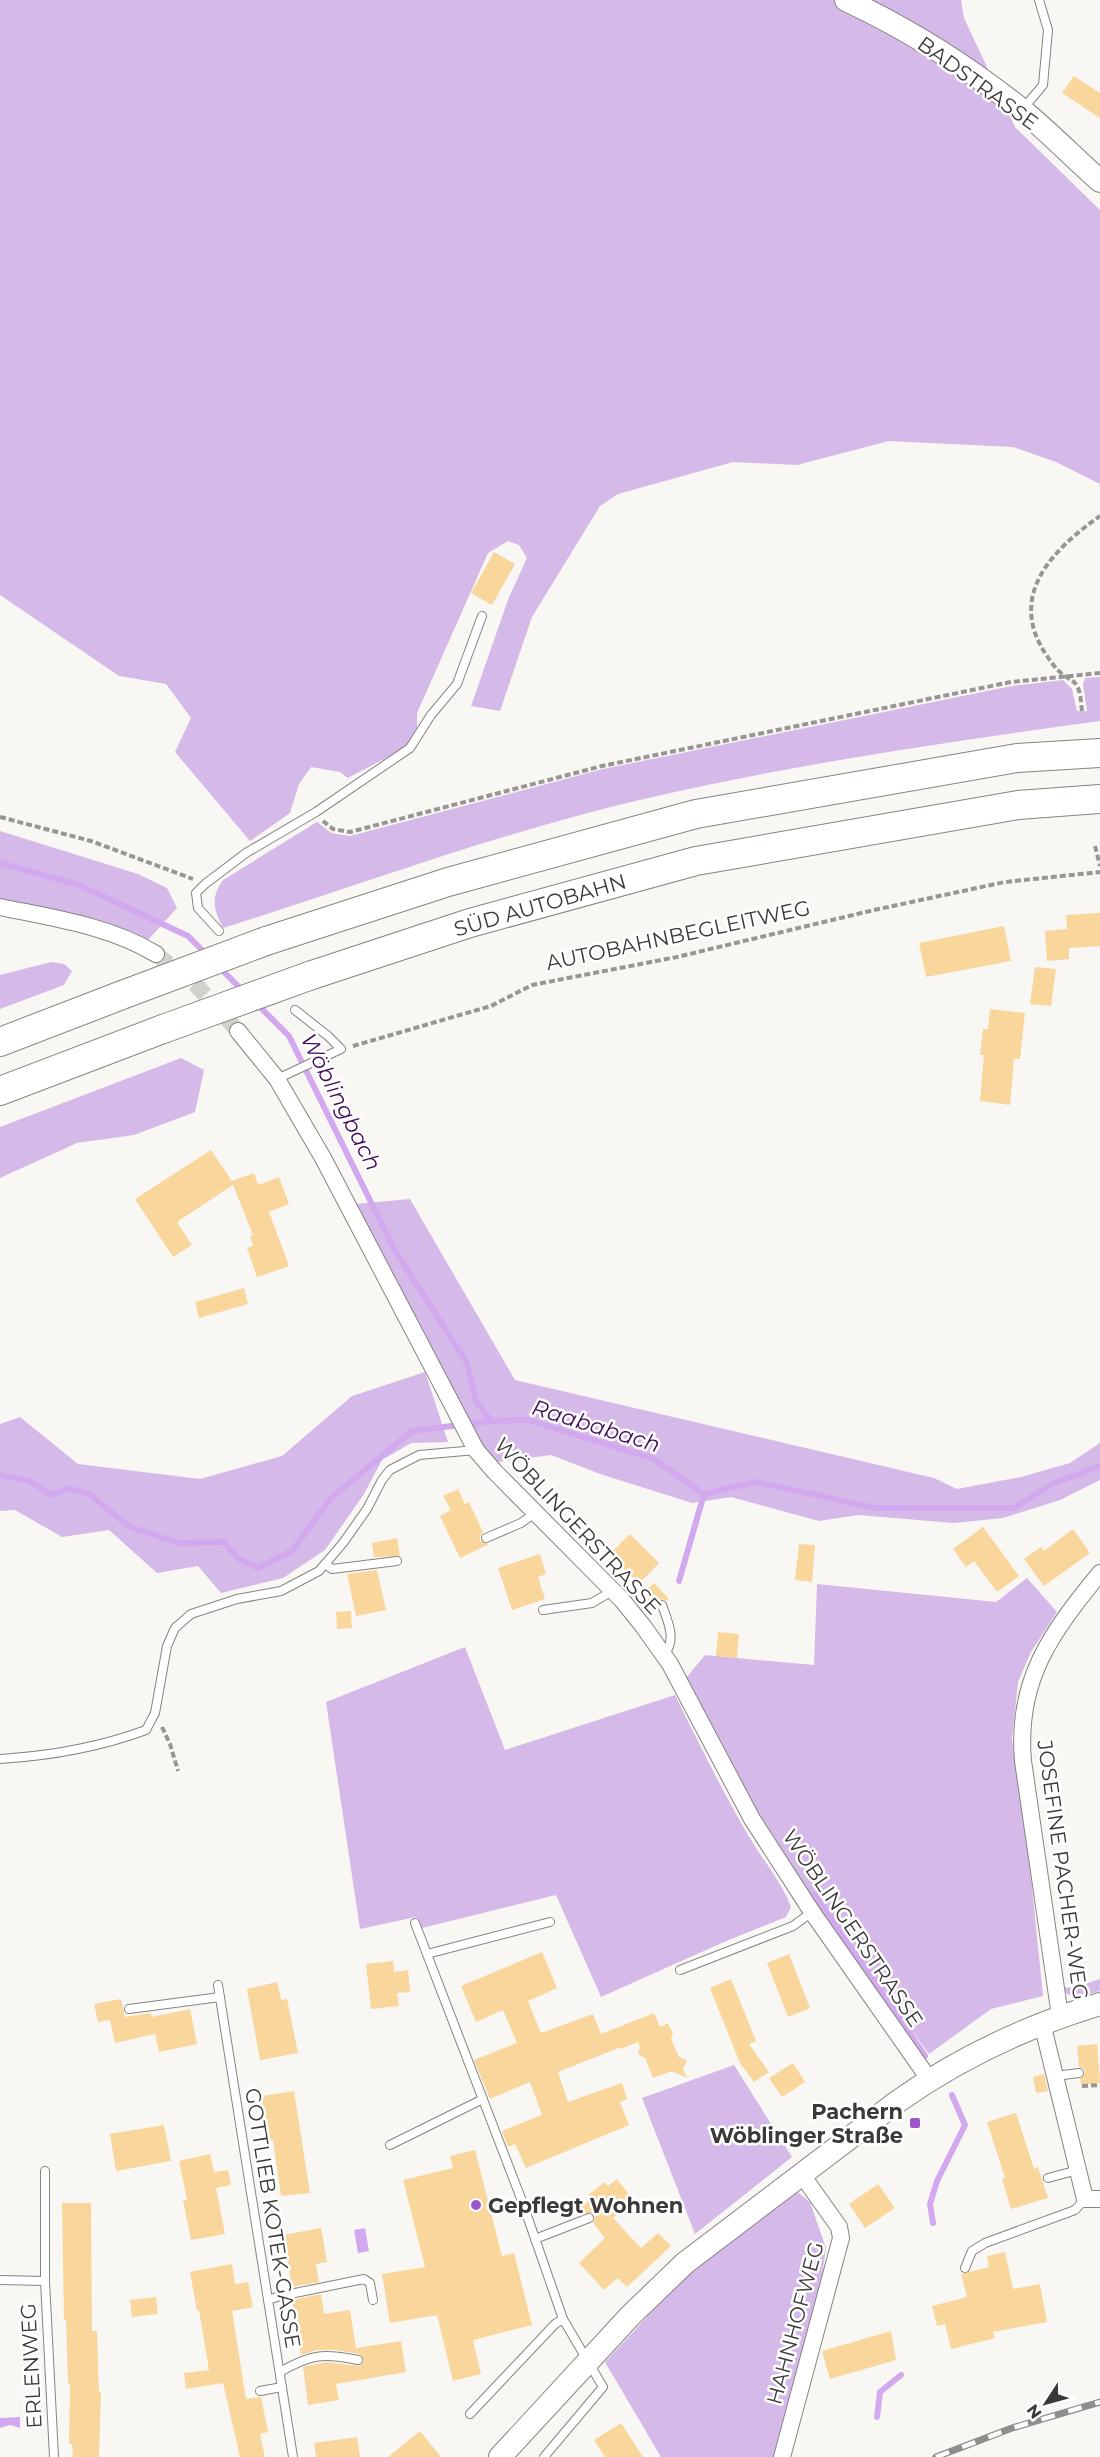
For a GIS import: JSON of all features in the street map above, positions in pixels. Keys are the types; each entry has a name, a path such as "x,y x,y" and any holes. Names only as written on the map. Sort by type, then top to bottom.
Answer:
{"highway":[{"path":"0,1042 266,941 448,882 696,814 1017,758 1100,753"},
{"name":"SÜD AUTOBAHN","path":"0,1091 309,975 470,923 696,861 1018,805 1100,799"}],"main road":[{"name":"BADSTRASSE","path":"846,0 877,14 926,43 1022,110 1100,182"},
{"path":"500,2457 631,2315 685,2263 929,2079 1011,2036 1051,2019 1100,2004"}],"street":[{"path":"0,907 84,925 121,937 156,954"},
{"name":"WÖBLINGERSTRASSE","path":"238,1031 280,1077 472,1443 535,1513 612,1591 643,1626 664,1655 752,1820 812,1912 929,2079"},
{"name":"JOSEFINE PACHER-WEG","path":"1092,2199 1078,2170 1055,2076 1023,1761 1022,1726 1028,1689 1047,1644 1100,1573"},
{"name":"HAHNHOFWEG","path":"782,2457 841,2238 839,2227 802,2175"}],"lane":[{"path":"1022,110 1043,84 1048,30 1039,0"},
{"path":"219,931 198,908 196,893 246,853 315,812 410,748 430,715 457,684 482,616"},
{"path":"280,1077 341,1049 295,1010"},
{"path":"0,1759 24,1758 120,1740 146,1730 155,1713 167,1646 175,1628 191,1614 237,1599 281,1590 319,1571 361,1517 390,1470 419,1455 472,1443"},
{"path":"486,1538 521,1523 535,1513"},
{"path":"325,1564 332,1569 397,1562"},
{"path":"543,1610 592,1603 612,1591"},
{"path":"662,1605 671,1631 670,1648 664,1655"},
{"path":"680,1970 793,1926 812,1912"},
{"path":"427,1954 550,1922"},
{"path":"415,1923 536,2240 563,2319 603,2387 544,2457"},
{"name":"GOTTLIEB KOTEK-GASSE","path":"218,1985 293,2457"},
{"path":"129,2009 220,1997"},
{"path":"1055,2076 1080,2073"},
{"path":"390,2145 483,2099"},
{"path":"45,2170 45,2281"},
{"path":"1048,2178 1078,2170"},
{"path":"965,2268 972,2251 985,2243 1075,2210 1092,2199"},
{"path":"536,2240 589,2218"},
{"path":"268,2300 364,2279 370,2283 373,2300"},
{"name":"ERLENWEG","path":"0,2280 45,2281 54,2457"},
{"path":"470,2414 555,2324 563,2319"},
{"path":"280,2372 303,2359 326,2355 358,2360"},
{"path":"260,2391 282,2387"}],"path":[{"path":"1082,711 1078,689 1047,656 1037,639 1030,615 1032,593 1037,579 1048,563 1065,544 1100,516"},
{"path":"315,812 333,830 350,832 602,765 1011,682 1100,674"},
{"path":"0,817 91,841 205,884"},
{"path":"1095,846 1100,866"},
{"name":"AUTOBAHNBEGLEITWEG","path":"341,1049 491,1006 532,985 677,957 874,910 1005,882 1100,872"},
{"path":"155,1713 170,1744 178,1771"}],"shaded area":[{"path":"0,0 961,0 964,18 1015,127 1100,210 1100,484 1056,462 1013,447 889,441 797,465 733,462 618,494 600,506 532,617 500,711 471,706 509,597 527,558 519,545 508,541 488,553 417,713 417,733 403,749 348,778 340,772 311,767 299,784 290,813 250,841 175,752 191,718 166,684 119,676 0,595"},
{"path":"1100,677 1100,721 814,764 700,786 538,827 223,928 217,915 215,898 223,880 317,822 331,833 350,836 603,769 1012,686 1063,680 1072,689 1077,711 1087,711 1083,684 1085,678"},
{"path":"0,831 138,874 167,888 177,908 148,940 85,919 0,899"},
{"path":"51,962 64,964 72,971 64,985 0,1009 0,975"},
{"path":"181,1058 204,1070 195,1112 134,1135 77,1143 0,1178 0,1127"},
{"path":"410,1199 515,1380 934,1478 957,1489 1021,1477 1070,1463 1100,1443 1100,1480 1060,1500 1003,1518 954,1523 858,1515 819,1521 731,1497 692,1503 600,1474 551,1455 498,1462 479,1442 356,1204"},
{"path":"425,1372 448,1442 411,1443 382,1460 364,1494 325,1550 283,1578 221,1593 198,1566 157,1573 109,1530 62,1537 15,1510 0,1511 0,1424 20,1417 78,1464 200,1479 282,1456 352,1396"},
{"path":"1027,1578 1057,1612 1031,1652 1018,1682 1012,1739 1031,1877 1043,1996 991,2009 929,2054 818,1906 745,1795 686,1678 705,1655 814,1665 817,1584 996,1602"},
{"path":"465,1647 505,1750 675,1695 738,1818 787,1897 791,1907 786,1917 601,1997 556,1895 422,1928 416,1917 360,1929 326,1702"},
{"path":"1100,1979 1100,1991 1076,1998 1067,1994 1063,1988 1075,1987"},
{"path":"734,2065 792,2157 695,2234 642,2098"},
{"path":"795,2190 810,2202 826,2248 817,2310 778,2457 661,2457 605,2362 690,2271"},
{"path":"365,2228 369,2251 358,2253 354,2230"},
{"path":"20,2417 20,2428 10,2425 0,2428 0,2418"}],"building":[{"path":"1074,76 1100,93 1100,118 1062,93"},
{"path":"494,552 515,564 492,605 471,593"},
{"path":"1100,913 1100,946 1069,948 1069,959 1047,961 1045,931 1067,929 1066,915"},
{"path":"1004,926 1011,961 926,977 919,943"},
{"path":"1035,967 1056,969 1051,1006 1030,1004"},
{"path":"990,1009 1025,1013 1020,1059 1014,1059 1010,1105 980,1101 984,1055 980,1055 983,1029 988,1029"},
{"path":"211,1150 232,1181 254,1173 258,1185 279,1177 289,1204 269,1212 289,1266 257,1277 247,1248 253,1246 250,1236 253,1235 233,1185 177,1222 192,1245 173,1257 135,1199"},
{"path":"244,1288 248,1304 199,1318 195,1302"},
{"path":"458,1489 465,1504 469,1502 483,1532 480,1541 489,1544 460,1558 440,1516 451,1510 443,1496"},
{"path":"983,1527 1019,1576 997,1592 974,1561 966,1567 953,1549"},
{"path":"1073,1529 1090,1553 1044,1586 1024,1559 1041,1547 1044,1551"},
{"path":"630,1534 659,1563 639,1584 609,1555"},
{"path":"397,1538 400,1556 374,1557 372,1543"},
{"path":"799,1544 815,1545 812,1582 795,1580"},
{"path":"540,1554 546,1574 538,1577 545,1599 512,1610 498,1568"},
{"path":"377,1570 386,1610 356,1616 347,1574"},
{"path":"654,1583 669,1599 658,1601 655,1612 640,1596"},
{"path":"351,1611 352,1628 337,1629 336,1612"},
{"path":"718,1632 739,1634 737,1658 716,1656"},
{"path":"542,1952 557,1988 528,2001 541,2033 593,2014 601,2034 654,2013 660,2027 668,2023 673,2034 671,2039 679,2057 687,2060 683,2069 687,2078 672,2071 653,2078 645,2058 638,2054 640,2047 638,2042 558,2072 568,2102 622,2083 627,2099 620,2102 629,2125 526,2168 515,2144 508,2147 502,2131 542,2115 530,2082 490,2099 474,2060 517,2043 503,2010 476,2022 461,1986"},
{"path":"789,1954 810,2008 788,2017 767,1963"},
{"path":"393,1961 394,1972 408,1970 410,1992 397,1993 399,2006 371,2009 366,1964"},
{"path":"731,1979 756,2041 749,2044 769,2072 754,2082 740,2063 710,1988"},
{"path":"277,1982 281,2000 287,1999 298,2053 260,2060 247,1989"},
{"path":"121,1999 125,2017 151,2013 152,2017 190,2009 197,2044 159,2052 155,2034 115,2043 110,2020 98,2022 94,2004"},
{"path":"1097,2044 1100,2083 1081,2085 1080,2079 1085,2073 1084,2069 1079,2067 1077,2046"},
{"path":"793,2063 805,2082 782,2097 769,2078"},
{"path":"1044,2074 1048,2091 1036,2093 1033,2077"},
{"path":"294,2091 310,2193 281,2196 273,2140 268,2141 262,2096"},
{"path":"1016,2113 1034,2169 1038,2167 1048,2198 1011,2209 1002,2179 1005,2178 987,2122"},
{"path":"164,2125 171,2161 116,2171 110,2134"},
{"path":"475,2150 502,2256 514,2253 532,2325 473,2340 481,2374 453,2381 437,2315 390,2323 382,2274 425,2267 403,2180 453,2168 450,2156"},
{"path":"210,2154 214,2172 228,2170 231,2185 216,2188 225,2234 191,2240 183,2200 187,2200 179,2161"},
{"path":"617,2179 634,2201 613,2218 641,2248 658,2233 671,2246 627,2287 618,2278 604,2290 579,2263 605,2238 593,2223 595,2218 593,2213 585,2213 581,2207 591,2199 588,2195 605,2182 608,2186"},
{"path":"878,2184 895,2208 865,2228 849,2204"},
{"path":"62,2203 91,2203 92,2331 97,2331 99,2392 101,2392 99,2457 73,2457 72,2444 69,2444 70,2384 68,2384 66,2320 64,2320"},
{"path":"321,2228 327,2262 316,2264 319,2282 292,2287 283,2235"},
{"path":"1005,2252 1013,2289 1040,2284 1047,2322 993,2332 995,2338 951,2349 945,2324 937,2326 932,2306 967,2297 961,2274 989,2267 987,2256"},
{"path":"232,2264 235,2284 248,2282 253,2307 232,2311 246,2399 261,2397 268,2432 260,2434 265,2457 240,2457 223,2383 186,2389 184,2373 209,2370 190,2272"},
{"path":"321,2294 324,2314 350,2310 356,2348 401,2341 406,2372 336,2384 339,2400 308,2405 303,2367 326,2362 360,2366 364,2361 360,2354 336,2350 317,2350 301,2355 292,2300"},
{"path":"156,2297 158,2314 132,2317 130,2300"},
{"path":"891,2331 896,2360 830,2379 822,2351"},
{"path":"621,2423 643,2457 605,2457 594,2440"},
{"path":"420,2431 441,2457 388,2457"},
{"path":"357,2437 360,2457 316,2457 314,2443"}],"waterway":[{"name":"Wöblingbach","path":"0,863 79,885 188,936 206,954"},
{"name":"Wöblingbach","path":"219,967 244,992"},
{"name":"Wöblingbach","path":"256,1003 289,1036 394,1249 467,1363 476,1401 491,1421"},
{"name":"Raababach","path":"0,1475 30,1481 51,1495 69,1488 89,1494 130,1527 178,1543 224,1542 237,1558 258,1568 292,1551 330,1499 412,1431 491,1421 528,1420 654,1459 704,1494 756,1482 876,1508 1014,1508 1054,1483 1100,1466"},
{"path":"679,1581 704,1494"},
{"path":"815,1895 925,2056"},
{"path":"933,2223 930,2204 937,2181 965,2125 952,2095"},
{"path":"877,2417 880,2392 901,2375"}],"tunnel":[{"path":"156,954 197,986 238,1031"}],"railway":[{"path":"936,2457 1012,2428 1100,2402"}],"place":[{"name":"Pachern Wöblinger Straße","path":"915,2123"},
{"name":"Gepflegt Wohnen","path":"476,2205"}]}
